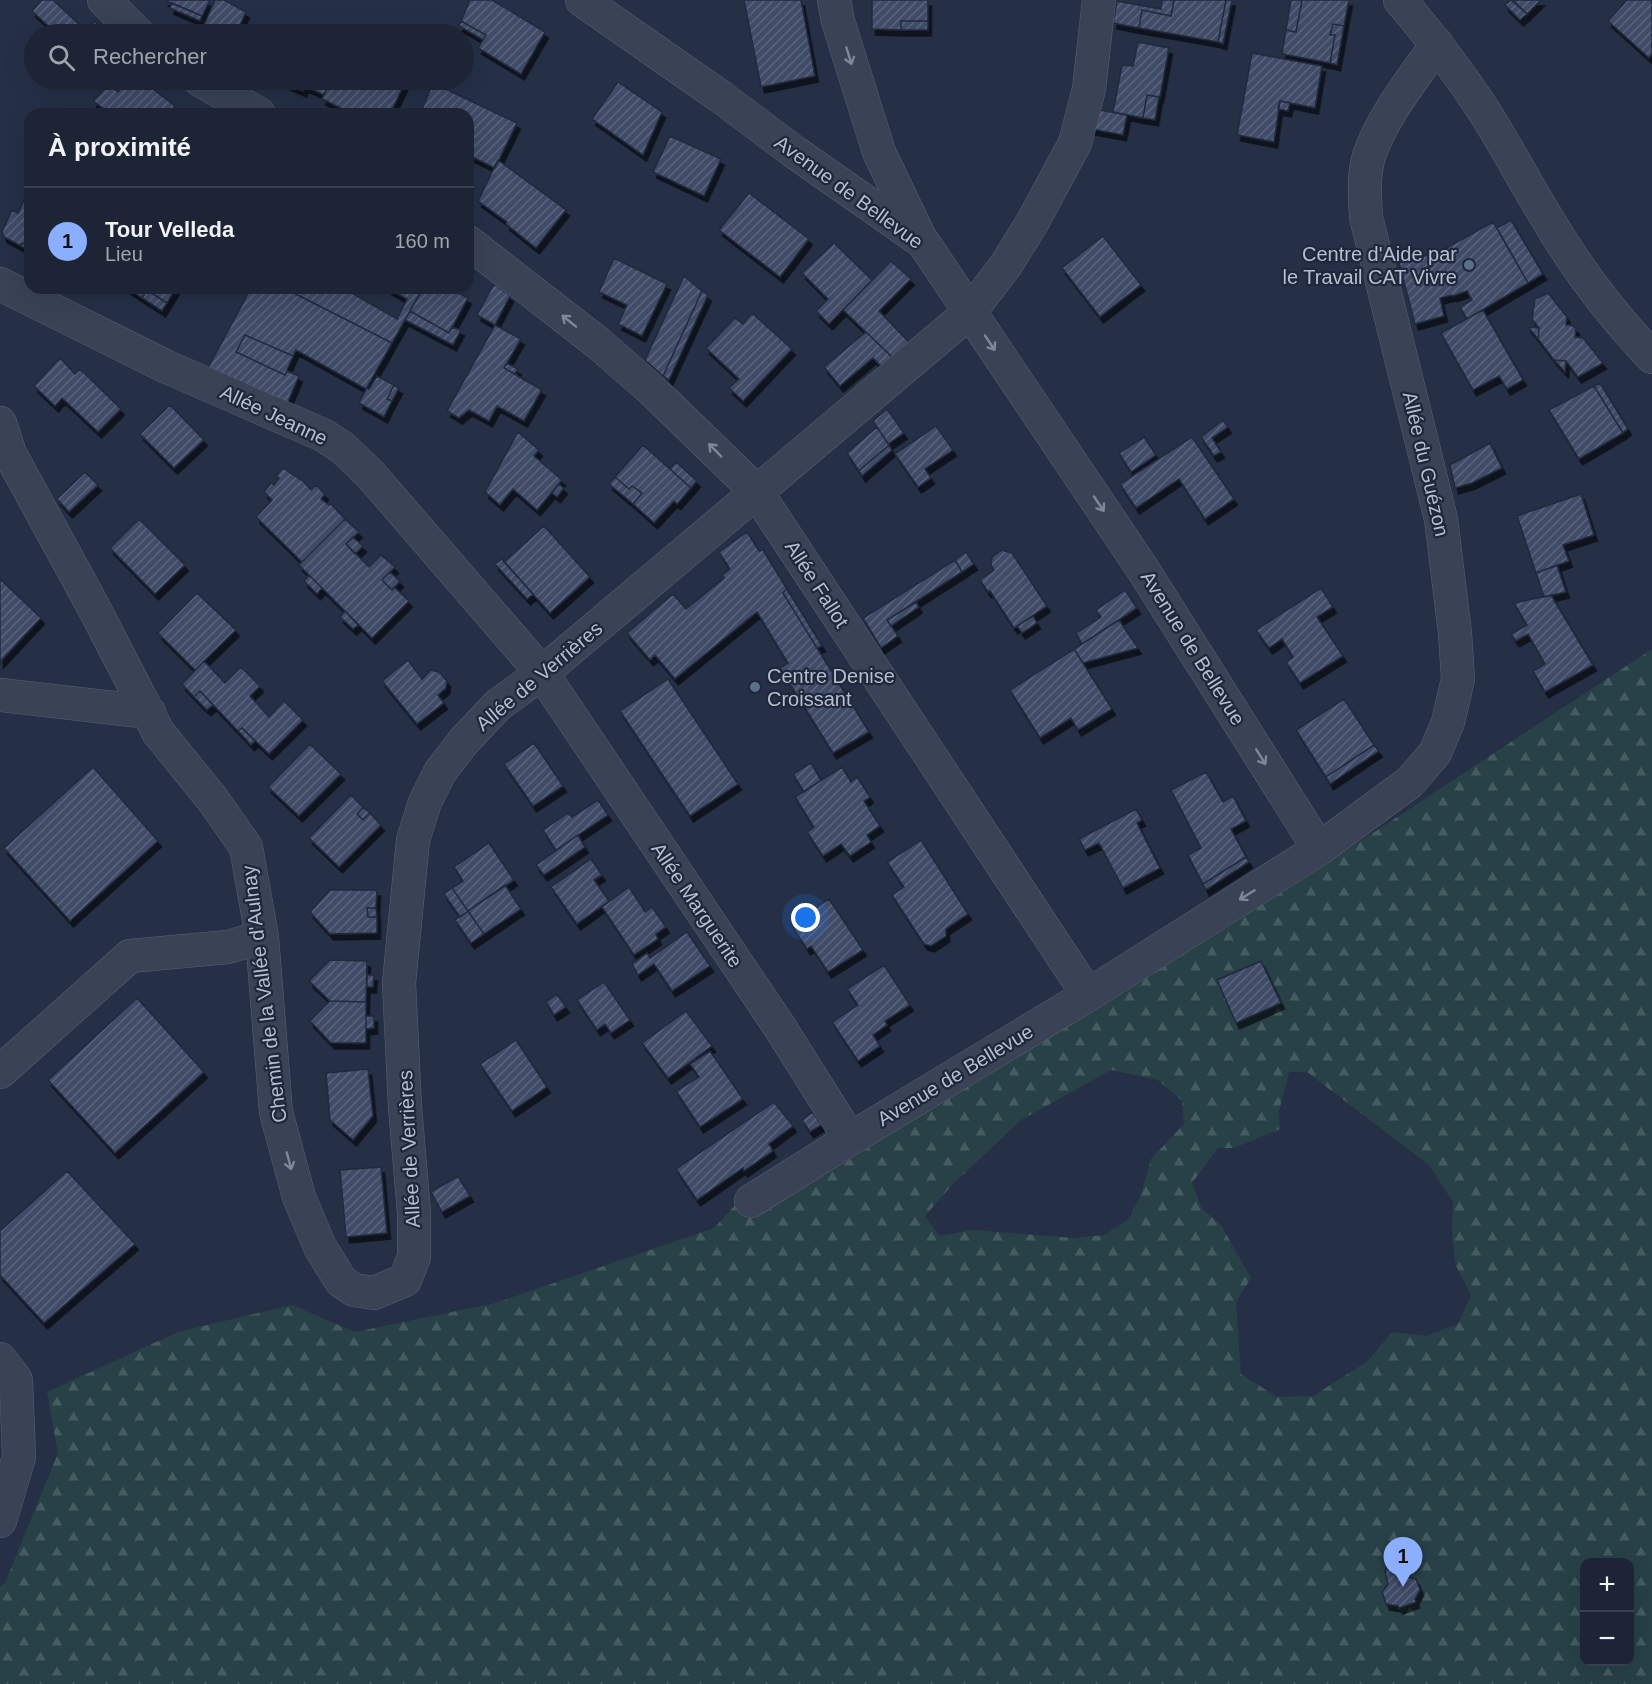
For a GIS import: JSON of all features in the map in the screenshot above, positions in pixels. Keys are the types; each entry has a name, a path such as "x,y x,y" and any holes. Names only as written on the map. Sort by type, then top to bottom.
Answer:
{"street":[{"path":"104,0 128,24"},
{"name":"Avenue de Bellevue","path":"582,0 922,242 1142,568 1319,849 1088,995 751,1201"},
{"path":"834,0 838,21 879,152 922,242"},
{"name":"Allée de Verrières","path":"354,1290 374,1293 405,1280 414,1257 414,1213 405,1107 399,983 413,840 425,802 440,772 463,742 498,705 542,673 970,312 1006,265 1032,223 1075,143 1089,89 1099,0"},
{"path":"1400,0 1437,44 1478,102 1550,224 1580,269 1619,322 1652,357"},
{"name":"Allée du Guézon","path":"1319,849 1410,782 1435,753 1448,722 1458,679 1455,633 1441,519 1366,217 1365,182 1369,157 1389,114 1437,44"},
{"path":"217,90 249,108"},
{"name":"Allée Fallot","path":"474,247 598,343 660,398 756,491 1088,995"},
{"name":"Allée Jeanne","path":"0,284 166,367 323,435 344,448 542,673"},
{"name":"Chemin de la Vallée d'Aulnay","path":"0,423 10,454 159,732 213,800 246,847 262,937 276,1112 299,1197 320,1246 341,1281 354,1290"},
{"name":"Allée Marguerite","path":"542,673 781,1029 850,1139"},
{"path":"0,695 148,712"},
{"path":"0,1072 130,956 228,947 262,937"},
{"path":"0,1359 16,1380 19,1447 19,1457 0,1521"}],"green space":[{"path":"1652,649 1652,1684 0,1684 0,1587 5,1583 58,1453 47,1392 178,1332 292,1305 355,1332 496,1303 714,1228 741,1199 754,1219 1326,864","holes":["1111,1070 1158,1080 1182,1101 1184,1124 1151,1159 1141,1195 1128,1220 1104,1235 1074,1238 973,1230 939,1236 925,1216 953,1184 1021,1120","1289,1072 1307,1072 1429,1165 1453,1202 1452,1235 1456,1266 1471,1295 1458,1324 1427,1336 1392,1332 1368,1361 1313,1396 1277,1397 1241,1374 1236,1302 1251,1278 1221,1225 1202,1209 1192,1183 1218,1148 1234,1148 1280,1129 1279,1111"]}],"building":[{"path":"42,0 53,0 79,24 46,24 32,11"},
{"path":"164,0 210,0 202,16"},
{"path":"215,0 224,0 246,12 241,24 204,24"},
{"path":"470,0 492,0 545,32 521,74 478,48 486,35 474,28 474,24 461,21"},
{"path":"744,0 801,0 815,76 761,87"},
{"path":"872,0 928,0 928,21 901,21 901,30 872,29"},
{"path":"1162,0 1174,0 1171,16 1142,10 1139,28 1113,23 1117,1 1161,9"},
{"path":"1174,0 1226,0 1218,42 1139,28 1142,10 1171,16"},
{"path":"1226,0 1232,0 1223,44 1218,42"},
{"path":"1291,0 1302,0 1296,32 1286,30"},
{"path":"1302,0 1349,0 1344,26 1333,24 1330,35 1335,35 1330,63 1282,54 1286,30 1296,32"},
{"path":"1511,0 1527,14 1520,20 1505,5"},
{"path":"1513,0 1541,0 1527,14"},
{"path":"1627,0 1652,0 1652,54 1649,58 1608,21"},
{"path":"172,3 202,16 200,21 170,8"},
{"path":"901,21 928,21 928,30 901,30"},
{"path":"1333,24 1344,26 1337,65 1330,63 1335,35 1330,35"},
{"path":"474,28 486,35 483,40 474,35"},
{"path":"1138,42 1169,48 1160,97 1147,95 1143,118 1113,112 1122,65 1133,66"},
{"path":"1252,53 1322,66 1315,108 1280,101 1274,142 1237,135"},
{"path":"618,82 662,112 643,155 592,119"},
{"path":"104,90 118,92 120,90 154,90 175,106 174,108 103,108 93,101"},
{"path":"313,90 326,90 324,95"},
{"path":"326,90 402,90 393,108 341,108 322,99"},
{"path":"430,90 448,90 517,123 495,168 474,158 474,108 423,108"},
{"path":"1147,95 1159,97 1155,120 1143,118"},
{"path":"1280,101 1290,103 1288,111 1278,109"},
{"path":"1095,109 1127,115 1123,135 1091,129"},
{"path":"670,136 721,159 704,196 653,172"},
{"path":"498,160 566,210 536,248 506,224 507,222 478,201"},
{"path":"749,193 809,239 780,277 719,230"},
{"path":"24,200 24,243 19,245 4,237 2,232 12,210 18,213"},
{"path":"1511,220 1543,274 1528,283 1497,228"},
{"path":"1493,222 1528,283 1467,319 1460,307 1472,300 1467,291 1440,298 1444,316 1415,324 1399,263 1439,252"},
{"path":"1103,236 1141,285 1100,317 1062,268"},
{"path":"834,243 872,280 829,324 816,311 828,299 802,273"},
{"path":"614,258 667,284 642,336 618,324 627,305 599,292"},
{"path":"891,261 911,279 879,311 909,342 892,357 843,310"},
{"path":"684,276 702,291 663,376 645,360"},
{"path":"494,284 510,296 495,325 477,315"},
{"path":"702,291 708,295 669,380 663,376"},
{"path":"1548,293 1567,317 1566,325 1576,328 1575,337 1583,338 1603,363 1578,377 1566,361 1554,360 1538,339 1539,328 1532,319 1535,299"},
{"path":"144,294 153,294 167,303 162,311 142,298"},
{"path":"153,294 172,294 167,303"},
{"path":"248,294 296,294 392,343 366,389 296,350 293,356 245,335 236,352 285,375 287,371 299,376 287,404 208,368"},
{"path":"296,294 353,294 397,319 407,299 398,294 420,294 392,343"},
{"path":"420,294 460,294 468,298 449,333 410,311"},
{"path":"1483,310 1523,380 1507,389 1499,376 1473,390 1441,333"},
{"path":"410,311 449,333 452,327 461,330 453,345 405,320"},
{"path":"752,313 792,349 743,401 729,388 739,379 706,348 735,318 743,324"},
{"path":"495,325 521,339 504,368 542,390 524,421 497,406 489,421 469,410 459,418 447,411"},
{"path":"1528,327 1539,328 1538,339"},
{"path":"866,332 892,357 881,366 873,358 840,386 824,367"},
{"path":"245,335 293,356 285,375 236,352"},
{"path":"60,358 75,374 80,369 121,409 98,432 62,398 55,406 34,386"},
{"path":"1554,360 1566,361 1565,372"},
{"path":"507,363 518,369 515,374 504,368"},
{"path":"377,376 394,385 387,399 392,401 384,417 359,403"},
{"path":"1600,383 1628,429 1623,433 1594,386"},
{"path":"394,385 399,388 392,401 387,399"},
{"path":"1594,386 1623,433 1579,459 1549,410"},
{"path":"170,405 204,440 174,468 140,434"},
{"path":"887,409 904,433 888,444 873,421"},
{"path":"1223,420 1228,427 1212,438 1221,452 1214,456 1201,437"},
{"path":"936,426 953,450 925,469 931,478 918,487 895,454"},
{"path":"877,427 889,445 859,471 847,453"},
{"path":"518,432 539,450 534,456 562,480 537,510 513,489 500,505 485,492"},
{"path":"1144,437 1156,455 1131,472 1119,453"},
{"path":"1192,437 1234,499 1205,519 1179,479 1136,508 1120,484"},
{"path":"1490,443 1502,468 1472,483 1455,488 1450,465"},
{"path":"643,445 691,488 677,504 674,501 654,523 633,504 642,493 632,486 629,489 615,477"},
{"path":"889,445 892,450 862,476 859,471"},
{"path":"676,462 697,481 691,488 670,469"},
{"path":"283,468 304,482 311,490 316,485 325,494 321,499 331,504 345,519 302,562 256,517 272,500 264,492 271,483 274,485 279,478 276,476"},
{"path":"85,472 98,485 69,512 57,499"},
{"path":"615,477 629,489 632,486 642,493 633,504 609,484"},
{"path":"559,484 564,488 557,497 552,493"},
{"path":"1581,494 1594,535 1563,545 1569,561 1536,573 1517,516"},
{"path":"139,519 185,565 155,594 110,548"},
{"path":"345,519 359,532 346,544 369,567 381,555 395,567 382,580 392,590 394,587 409,601 372,638 299,565"},
{"path":"544,526 590,577 550,613 504,562"},
{"path":"747,532 759,551 763,550 787,589 783,593 869,732 833,753 780,668 788,663 757,612 675,679 655,655 650,660 627,633 673,594 686,609 724,578 722,575 730,569 719,552"},
{"path":"353,537 363,546 355,554 346,544"},
{"path":"1002,550 1012,553 1047,606 1014,628 990,591 988,592 980,580 994,570 991,565 992,557"},
{"path":"966,552 974,564 962,572 955,560"},
{"path":"502,559 533,594 527,599 495,564"},
{"path":"955,560 962,572 887,620 898,636 881,648 863,618"},
{"path":"1557,565 1566,592 1544,597 1536,573"},
{"path":"390,572 400,581 392,590 382,580"},
{"path":"309,575 322,588 317,594 304,581"},
{"path":"0,579 41,618 0,662"},
{"path":"1321,588 1333,607 1317,617 1343,656 1300,683 1286,662 1293,657 1282,639 1269,648 1256,630"},
{"path":"787,589 822,646 817,648 783,593"},
{"path":"1125,590 1137,608 1082,644 1076,633 1101,617 1096,610"},
{"path":"197,593 236,630 195,670 158,633"},
{"path":"1551,595 1593,665 1545,692 1533,671 1545,664 1528,634 1516,641 1511,634 1527,625 1514,603"},
{"path":"916,602 919,607 891,626 887,620"},
{"path":"345,611 358,625 353,629 340,617"},
{"path":"1033,616 1037,623 1022,633 1017,626"},
{"path":"1119,620 1138,648 1083,663 1074,649"},
{"path":"1074,649 1112,709 1078,730 1071,718 1040,738 1010,690"},
{"path":"408,660 422,679 431,670 439,672 447,681 446,688 438,695 444,703 417,724 382,681"},
{"path":"204,661 225,683 241,667 260,686 250,696 269,717 284,701 303,720 269,754 242,728 238,731 200,691 194,697 182,684"},
{"path":"668,679 738,784 690,816 620,711"},
{"path":"200,691 213,705 207,710 194,697"},
{"path":"1344,699 1374,745 1326,777 1296,730"},
{"path":"242,728 255,741 251,745 238,731"},
{"path":"534,743 563,786 533,806 504,764"},
{"path":"310,744 341,774 299,816 268,787"},
{"path":"1374,745 1379,751 1330,784 1326,777"},
{"path":"811,763 821,780 804,792 793,774"},
{"path":"93,767 158,841 70,921 4,848"},
{"path":"842,767 851,782 857,777 870,797 864,801 880,826 867,835 871,842 850,856 841,844 823,856 807,832 814,827 795,797"},
{"path":"1206,772 1223,802 1233,796 1246,821 1231,829 1246,857 1203,884 1188,855 1201,848 1171,790"},
{"path":"351,795 363,807 357,814 363,820 370,813 381,825 339,867 309,838"},
{"path":"598,800 608,815 556,850 543,830 568,813 572,817"},
{"path":"363,807 370,813 363,820 357,814"},
{"path":"1136,809 1142,820 1137,823 1160,868 1123,888 1099,843 1085,850 1079,839"},
{"path":"578,835 585,847 544,875 536,865"},
{"path":"921,840 968,914 946,929 946,936 931,946 924,944 892,895 904,887 887,862"},
{"path":"489,843 514,880 468,911 452,888 463,881 454,867"},
{"path":"1246,857 1249,862 1206,890 1203,884"},
{"path":"591,859 602,875 594,880 609,901 577,924 551,887"},
{"path":"505,885 521,909 484,934 468,911"},
{"path":"629,887 645,912 652,907 666,927 656,934 658,939 634,955 602,907"},
{"path":"452,888 468,911 460,917 444,894"},
{"path":"330,890 377,890 376,908 367,908 368,917 377,917 377,933 330,934 310,912"},
{"path":"829,899 863,950 828,972 811,946 807,949 791,924"},
{"path":"367,908 376,908 377,917 368,917"},
{"path":"468,911 484,934 471,943 455,920"},
{"path":"687,932 710,966 672,991 654,964 638,975 632,964 647,953 650,958"},
{"path":"330,960 367,961 366,1002 330,1001 309,981"},
{"path":"1261,961 1281,1003 1236,1023 1217,980"},
{"path":"884,965 910,1005 885,1021 887,1025 873,1035 880,1046 858,1061 832,1022 858,1005 847,989"},
{"path":"367,975 374,975 373,987 367,987"},
{"path":"604,982 630,1020 611,1033 605,1024 597,1030 577,1000"},
{"path":"557,994 566,1007 554,1015 546,1002"},
{"path":"137,998 204,1072 115,1153 48,1080"},
{"path":"330,1001 366,1002 366,1043 331,1043 310,1021"},
{"path":"686,1011 712,1046 668,1078 642,1043"},
{"path":"366,1016 374,1016 374,1028 366,1029"},
{"path":"516,1040 547,1087 512,1111 480,1064"},
{"path":"710,1051 743,1099 700,1127 676,1091 699,1077 690,1064"},
{"path":"368,1069 373,1116 353,1140 330,1120 326,1073"},
{"path":"774,1102 793,1126 769,1144 773,1151 744,1171 743,1168 697,1200 676,1169"},
{"path":"813,1112 821,1125 810,1132 802,1120"},
{"path":"381,1167 387,1233 346,1237 340,1170"},
{"path":"67,1171 135,1244 44,1323 0,1275 0,1231"},
{"path":"458,1176 470,1196 442,1212 431,1192"},
{"path":"1393,1563 1398,1563 1405,1569 1407,1577 1416,1579 1420,1590 1415,1599 1416,1602 1399,1608 1386,1604 1382,1592 1388,1584 1386,1568"}],"place":[{"name":"Centre d'Aide par le Travail CAT Vivre","path":"1469,265"},
{"name":"Centre Denise Croissant","path":"755,687"},
{"name":"Tour Velleda","path":"1403,1587"}]}
